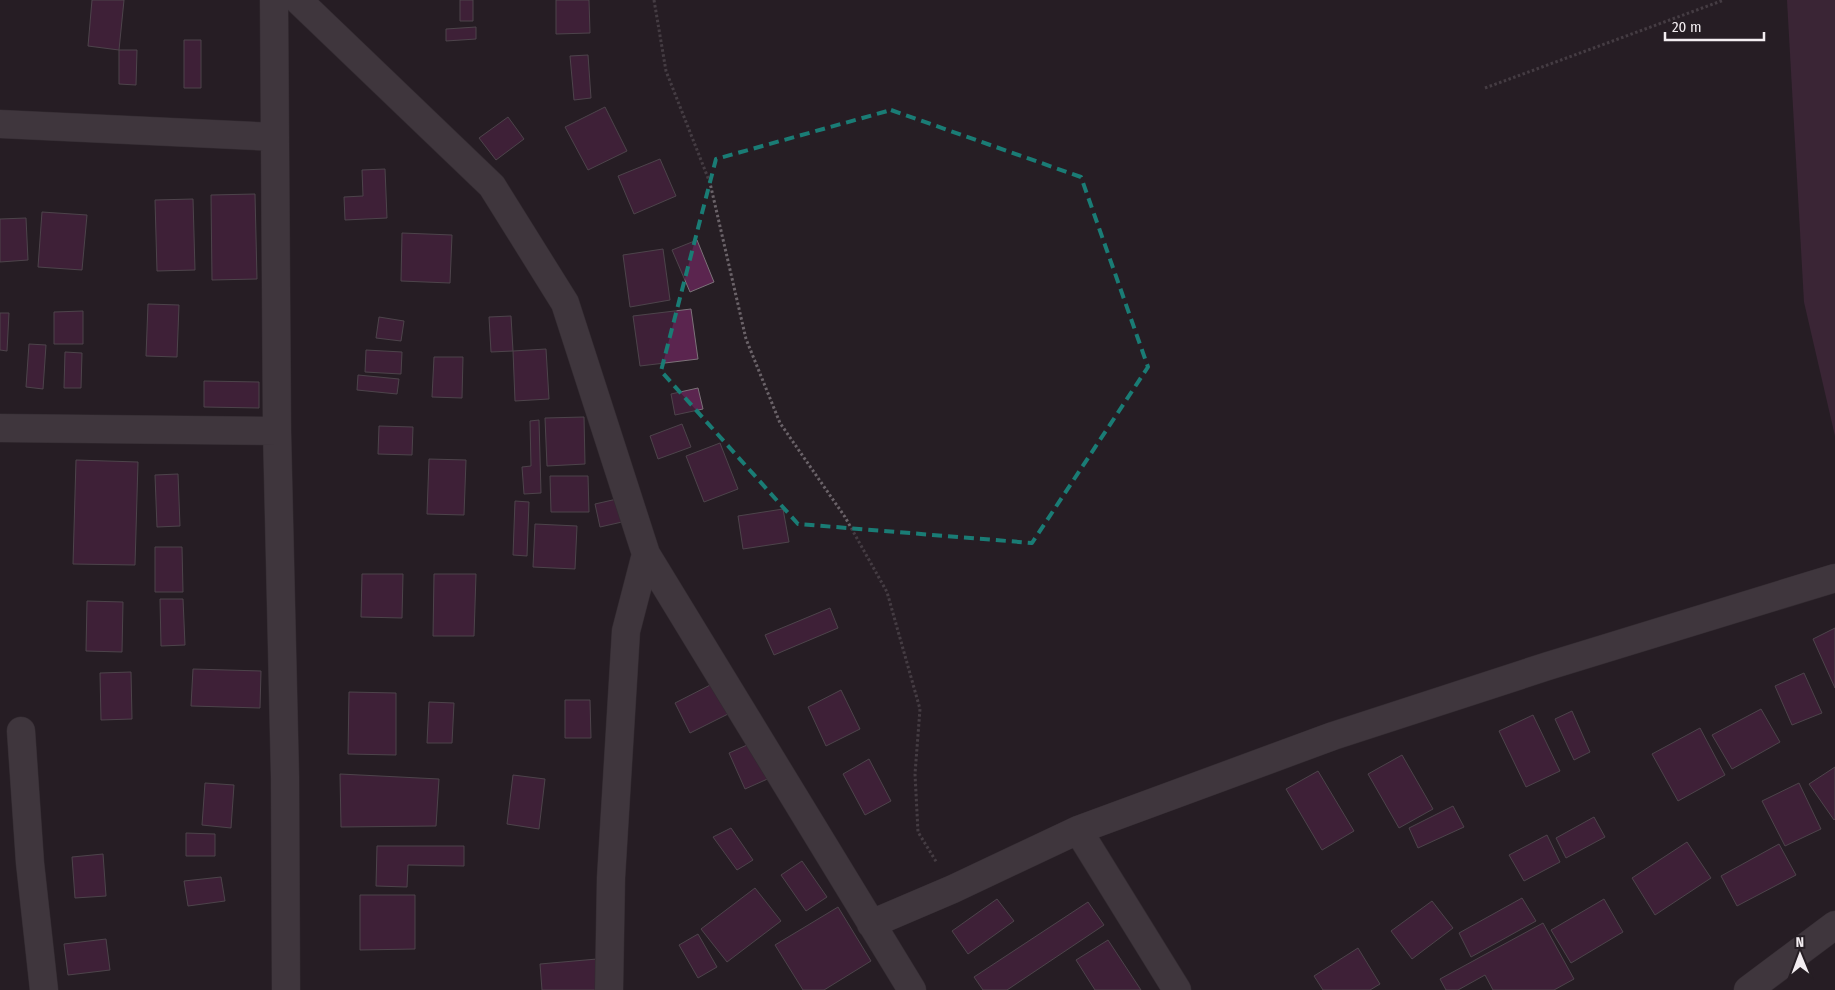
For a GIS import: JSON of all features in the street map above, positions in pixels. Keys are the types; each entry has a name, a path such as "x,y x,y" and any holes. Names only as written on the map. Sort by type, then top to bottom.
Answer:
{"street":[{"path":"274,0 277,431 285,777 286,990"},
{"path":"298,0 492,186 565,303 646,554 912,990"},
{"path":"0,124 274,137"},
{"path":"0,428 277,431"},
{"path":"609,990 611,878 626,630 646,554"},
{"path":"871,924 953,889 1078,830 1333,736 1548,666 1835,578"},
{"path":"21,731 30,863 44,990"},
{"path":"1078,830 1177,990"},
{"path":"1748,990 1835,925"}],"path":[{"path":"654,0 666,71 710,183 749,347 780,423 845,517 887,592 920,709 915,774 918,832 953,889"},
{"path":"1485,88 1724,0"}],"highlighted area":[{"path":"891,110 1081,177 1148,367 1032,543 798,524 661,371 716,159"}],"shaded area":[{"path":"1787,0 1835,0 1835,436 1804,302"}],"building":[{"path":"92,0 124,0 119,50 88,46"},
{"path":"460,0 473,0 473,21 460,21"},
{"path":"556,0 589,0 590,33 556,34"},
{"path":"476,27 476,39 446,41 446,29"},
{"path":"184,40 201,40 201,88 184,88"},
{"path":"119,50 137,50 136,85 119,84"},
{"path":"588,55 591,98 574,100 570,56"},
{"path":"605,107 627,151 588,170 565,127"},
{"path":"508,117 524,139 496,160 479,138"},
{"path":"660,159 676,196 634,214 618,176"},
{"path":"385,169 387,218 345,220 344,197 363,196 362,170"},
{"path":"255,194 257,279 212,280 211,195"},
{"path":"193,199 195,270 157,271 155,200"},
{"path":"42,212 87,215 82,270 38,267"},
{"path":"26,218 28,260 0,262 0,219"},
{"path":"402,233 452,235 450,283 401,281"},
{"path":"697,240 714,282 690,292 672,250"},
{"path":"663,249 670,300 630,307 623,255"},
{"path":"148,304 179,305 177,357 146,356"},
{"path":"691,309 698,359 640,366 633,316"},
{"path":"83,311 83,344 54,344 54,312"},
{"path":"0,313 9,313 7,351 0,350"},
{"path":"511,316 513,351 491,352 489,317"},
{"path":"379,317 404,321 401,341 376,338"},
{"path":"29,344 46,345 43,389 26,387"},
{"path":"546,349 549,399 515,401 513,351"},
{"path":"366,350 402,352 401,374 365,372"},
{"path":"65,352 82,353 81,388 64,388"},
{"path":"434,357 463,357 462,398 432,397"},
{"path":"358,375 399,379 397,394 357,390"},
{"path":"204,381 259,382 259,408 204,407"},
{"path":"698,388 703,409 675,415 671,394"},
{"path":"584,417 585,464 547,466 545,418"},
{"path":"539,420 541,493 524,494 522,467 531,466 530,421"},
{"path":"682,424 691,447 658,459 650,436"},
{"path":"379,426 413,427 412,455 378,454"},
{"path":"720,443 738,489 704,502 686,456"},
{"path":"429,459 466,460 464,515 427,514"},
{"path":"76,460 138,462 135,565 73,564"},
{"path":"178,474 180,526 157,527 155,475"},
{"path":"550,476 588,476 589,512 551,512"},
{"path":"617,499 622,522 600,527 595,504"},
{"path":"515,501 529,502 527,556 513,555"},
{"path":"783,509 789,542 743,549 738,516"},
{"path":"535,524 577,526 575,569 533,567"},
{"path":"155,547 182,547 183,592 155,592"},
{"path":"362,574 403,574 402,618 361,617"},
{"path":"434,574 476,574 474,636 433,636"},
{"path":"160,599 183,599 185,645 161,646"},
{"path":"87,601 123,602 122,652 86,651"},
{"path":"830,608 838,628 774,655 765,635"},
{"path":"1835,628 1835,688 1813,639"},
{"path":"193,669 261,671 260,708 191,706"},
{"path":"131,672 132,719 101,720 100,673"},
{"path":"1804,673 1822,713 1792,725 1775,686"},
{"path":"720,680 736,710 690,733 675,703"},
{"path":"841,690 860,729 826,746 808,707"},
{"path":"349,692 396,693 396,755 348,754"},
{"path":"565,700 590,700 591,738 565,738"},
{"path":"429,702 454,703 452,743 427,743"},
{"path":"1761,709 1780,742 1732,769 1712,735"},
{"path":"1572,711 1590,752 1574,760 1555,719"},
{"path":"1533,715 1560,771 1526,787 1499,731"},
{"path":"1700,728 1725,775 1678,801 1652,754"},
{"path":"756,741 772,777 745,789 729,753"},
{"path":"1402,755 1433,809 1399,828 1368,774"},
{"path":"869,759 891,801 865,815 843,774"},
{"path":"1835,767 1835,819 1834,820 1809,784"},
{"path":"1318,771 1354,831 1322,850 1286,789"},
{"path":"340,774 439,779 436,826 341,827"},
{"path":"513,775 545,779 539,829 507,824"},
{"path":"205,783 234,785 231,828 202,825"},
{"path":"1799,783 1821,829 1785,846 1762,801"},
{"path":"1453,806 1464,827 1418,848 1409,828"},
{"path":"1594,817 1605,837 1566,858 1556,838"},
{"path":"731,828 753,860 737,870 713,837"},
{"path":"186,833 215,834 215,856 186,856"},
{"path":"1547,835 1560,862 1524,881 1509,855"},
{"path":"1687,842 1711,878 1655,915 1632,878"},
{"path":"1779,844 1796,875 1737,906 1721,876"},
{"path":"377,846 464,846 464,866 408,865 407,887 376,886"},
{"path":"103,854 106,896 75,898 72,857"},
{"path":"802,861 827,897 806,911 781,875"},
{"path":"221,877 225,901 188,906 184,881"},
{"path":"755,888 781,921 727,962 701,929"},
{"path":"360,895 415,895 415,949 360,950"},
{"path":"1522,898 1536,921 1471,957 1459,933"},
{"path":"997,899 1014,921 968,954 952,931"},
{"path":"1604,899 1623,932 1571,963 1551,930"},
{"path":"1432,901 1453,928 1412,959 1391,931"},
{"path":"1088,902 1104,925 1007,990 983,990 974,977"},
{"path":"838,907 871,961 824,990 803,990 775,945"},
{"path":"1543,923 1574,979 1554,990 1493,990 1485,975 1458,990 1446,990 1440,979"},
{"path":"698,934 717,967 698,978 679,945"},
{"path":"106,939 110,970 68,975 64,944"},
{"path":"1108,940 1141,990 1095,990 1076,960"},
{"path":"1358,948 1380,984 1370,990 1323,990 1314,976"},
{"path":"597,959 599,990 542,990 540,964"}]}
